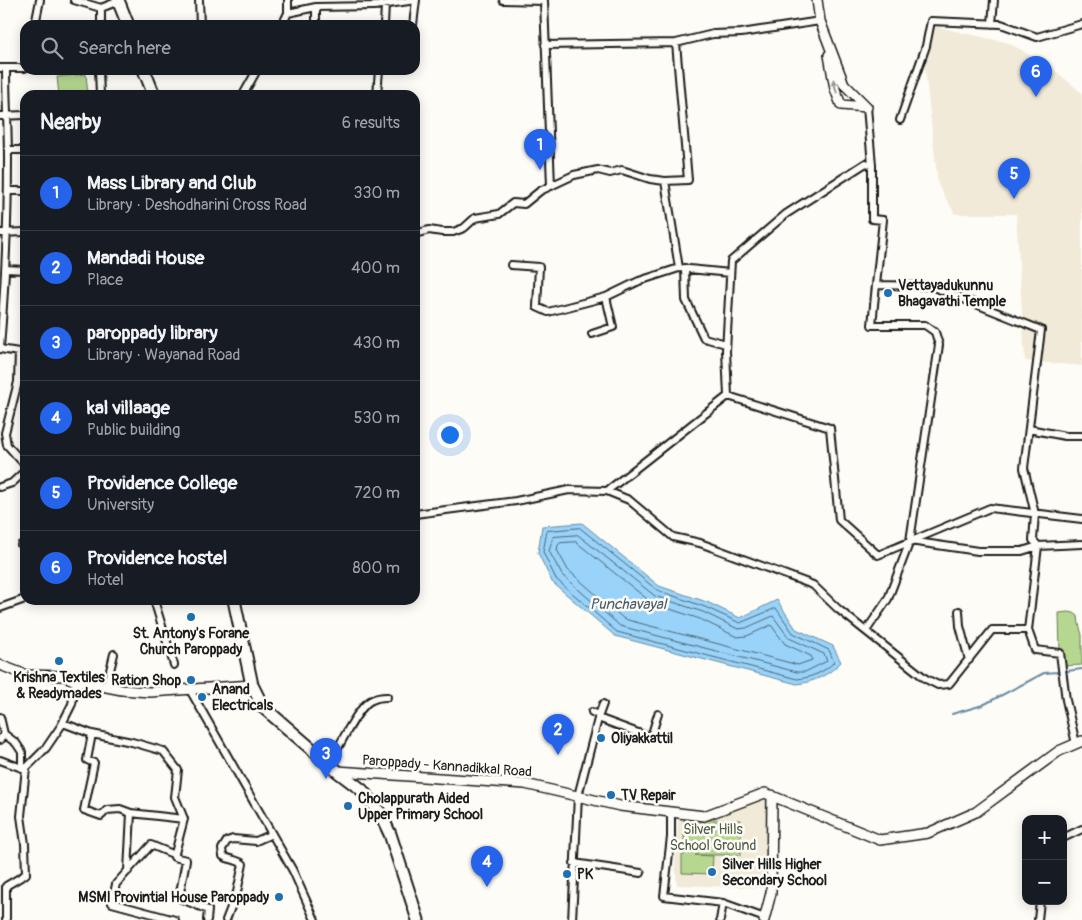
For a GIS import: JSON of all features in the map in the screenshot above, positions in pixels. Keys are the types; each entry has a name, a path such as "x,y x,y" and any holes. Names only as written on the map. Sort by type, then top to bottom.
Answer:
{"highway":[{"path":"119,0 126,20"},
{"path":"146,75 152,90"},
{"path":"235,605 252,685 263,707 333,768 362,790 380,813 390,834 418,920"}],"main road":[{"path":"817,0 820,21 844,84 867,107"},
{"path":"827,40 835,89 841,105 867,107"},
{"path":"0,665 26,675 64,676 76,681 122,690 150,692 252,685"},
{"path":"765,919 771,893 772,795 880,840 928,833 976,812 1059,751 1079,742"},
{"name":"Paroppady - Kannadikkal Road","path":"333,768 525,784 620,806 704,816 765,793 772,795"}],"street":[{"path":"36,20 40,0"},
{"path":"74,0 101,8 119,0"},
{"path":"199,0 200,20"},
{"path":"284,20 288,13 288,0"},
{"path":"288,13 316,7 374,6 412,0 413,20"},
{"path":"503,0 544,0 551,186"},
{"path":"992,24 994,0"},
{"path":"384,20 386,4"},
{"path":"316,7 316,20"},
{"path":"101,8 101,20"},
{"path":"545,45 676,43 713,34 741,33 820,21"},
{"path":"900,120 926,46 931,21 1001,24 1037,37 1082,24"},
{"path":"420,233 429,230 454,232 464,228 475,218 499,214 513,203 524,204 540,191 574,174 598,170 610,173 622,170 650,179 665,181 688,180 676,43"},
{"path":"20,68 3,68 3,116 8,150 8,191 4,233 5,270 0,348 20,353"},
{"path":"99,75 100,90"},
{"path":"246,90 254,75"},
{"path":"377,90 379,75"},
{"path":"866,631 888,599 910,541 939,345 935,332 925,326 872,325 883,220 872,219 872,165 867,107"},
{"path":"3,116 20,116"},
{"path":"8,150 20,150"},
{"path":"728,396 726,344 730,261 786,214 866,163 872,165"},
{"path":"665,181 682,268 686,300 704,338 726,344"},
{"path":"8,191 20,191"},
{"path":"4,233 20,232"},
{"path":"511,266 539,267 537,307 548,312 606,297 639,281 682,268 730,273"},
{"path":"5,270 20,270"},
{"path":"876,285 931,286 1042,330 1024,468 1035,514 1033,540 1038,546 1028,630 1035,650 1060,653 1066,700 1079,742"},
{"path":"592,334 613,327 606,297"},
{"path":"20,368 5,433 7,445 20,459"},
{"path":"728,396 830,428 838,520 878,555 990,508 1082,519"},
{"path":"607,491 728,396"},
{"path":"1029,428 1065,436 1082,436"},
{"path":"0,487 12,483 20,476"},
{"path":"420,513 516,501 568,490 607,491 629,500 673,537 700,543 812,585 866,631 926,679 938,686 949,684 992,630 1028,630"},
{"path":"910,541 978,551 1022,550 1038,546 1082,544"},
{"path":"0,608 20,601"},
{"path":"156,605 174,665"},
{"path":"959,610 960,626 969,660"},
{"path":"106,687 114,654"},
{"path":"0,760 19,769 24,768 46,748 63,723 72,704 76,681"},
{"path":"190,690 293,870 315,920"},
{"path":"333,768 352,723 363,706 370,700 387,696"},
{"path":"572,920 578,796 603,704"},
{"path":"592,712 649,737 651,737 658,714"},
{"path":"0,717 4,734 16,743 22,752 24,768 21,816 25,844 26,874 3,884 4,918"},
{"path":"63,723 92,734 132,742 163,751 178,770 175,797 184,819 175,855"},
{"path":"0,740 4,734"},
{"path":"92,734 86,760 94,763 84,810 101,816 107,810 120,809 131,813 184,819"},
{"path":"671,812 664,896 723,903 765,919"},
{"path":"128,871 131,813"},
{"path":"1067,836 1082,829"},
{"path":"226,920 237,892 243,864 223,856 222,849 227,841 233,839 256,841 272,834"},
{"path":"175,920 112,903 116,884 151,845 186,860 179,898 208,910 207,920"},
{"path":"574,863 641,873"},
{"path":"720,920 723,903"},
{"path":"1038,920 1040,905"}],"shaded area":[{"path":"933,26 1009,43 1052,68 1082,93 1082,366 1025,361 1016,214 955,214 938,185 924,60"},
{"name":"Silver Hills Higher Secondary School","path":"770,797 765,888 677,885 675,864 678,819 711,816"}],"green space":[{"path":"86,75 88,90 58,90 57,77"},
{"path":"1068,612 1078,616 1082,635 1082,665 1064,666 1060,653 1059,613"},
{"name":"Silver Hills School Ground","path":"684,820 741,820 741,855 695,855 713,856 712,874 682,873"}],"water":[{"name":"Punchavayal","path":"582,523 659,586 707,602 740,618 777,600 796,629 833,646 841,662 821,677 797,684 615,636 552,582 538,553 542,526"}],"waterway":[{"path":"1067,671 1082,669"},
{"path":"952,714 983,705 1044,673 1058,672"}],"place":[{"name":"Providence hostel","path":"1036,97"},
{"name":"Mass Library and Club","path":"540,170"},
{"name":"Providence College","path":"1014,199"},
{"name":"Vettayadukunnu Bhagavathi Temple","path":"888,293"},
{"name":"St. Antony's Forane Church Paroppady","path":"191,617"},
{"name":"Krishna Textiles & Readymades","path":"59,661"},
{"name":"Ration Shop","path":"191,680"},
{"name":"Anand Electricals","path":"202,697"},
{"name":"Oliyakkattil","path":"601,738"},
{"name":"Mandadi House","path":"558,755"},
{"name":"paroppady library","path":"326,779"},
{"name":"TV Repair","path":"611,795"},
{"name":"Cholappurath Aided Upper Primary School","path":"348,806"},
{"name":"Silver Hills Higher Secondary School","path":"712,872"},
{"name":"PK","path":"567,874"},
{"name":"kal villaage","path":"487,887"},
{"name":"MSMI Provintial House Paroppady","path":"279,897"}]}
